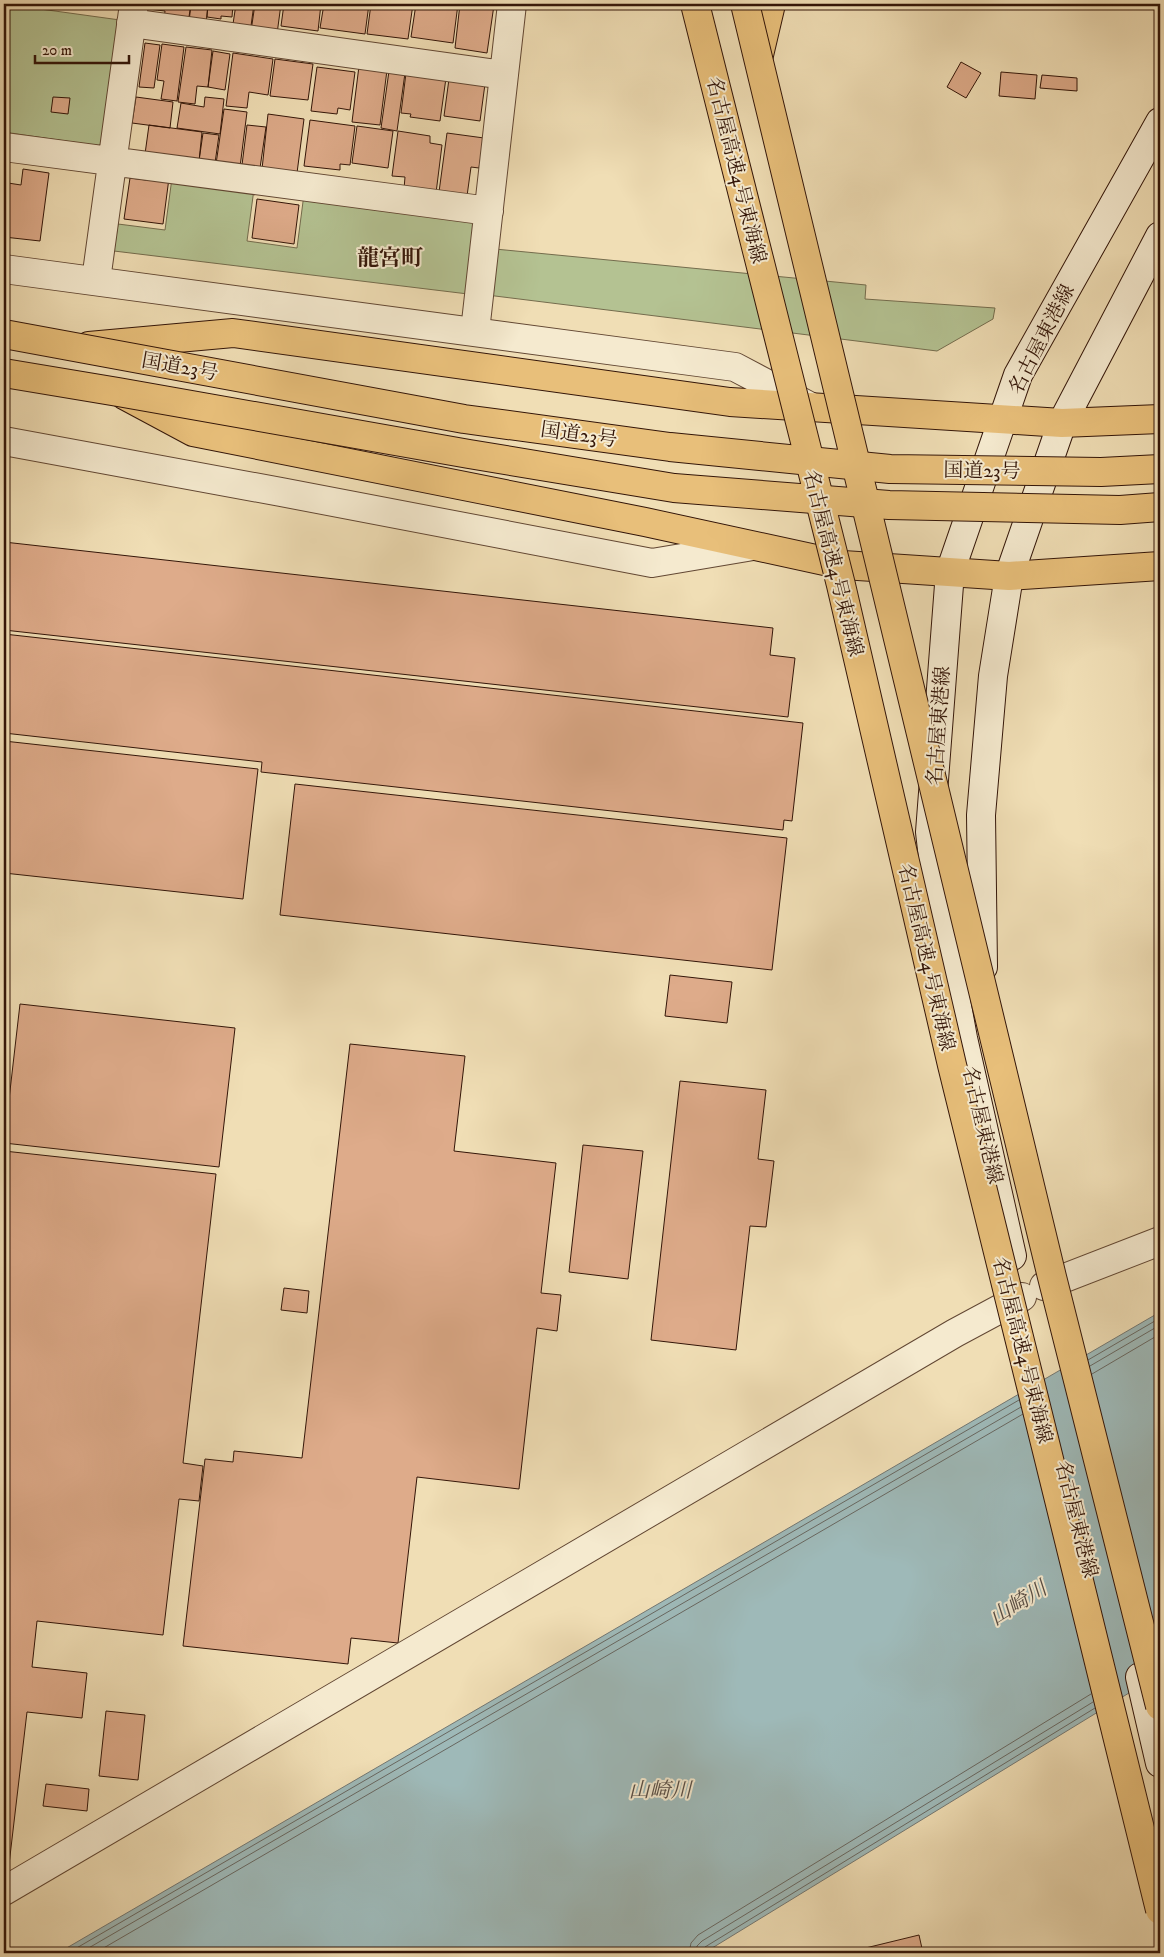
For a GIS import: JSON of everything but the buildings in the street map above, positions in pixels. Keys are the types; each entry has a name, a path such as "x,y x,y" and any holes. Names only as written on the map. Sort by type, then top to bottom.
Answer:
{"highway":[{"name":"名古屋高速4号東海線","path":"695,4 838,576 952,1065 1160,1910"},
{"path":"745,4 759,55 1052,1277 1150,1720"},
{"path":"759,55 771,4"},
{"name":"国道23号","path":"4,334 464,419 670,447 890,469 1101,472 1160,469"},
{"path":"76,347 233,334 730,402 1062,424 1160,419"},
{"name":"国道23号","path":"4,374 674,488 888,505 1120,510 1160,507"},
{"path":"118,392 193,432 636,520 843,564 1009,576 1086,569 1160,566"}],"street":[{"path":"475,330 512,4"},
{"path":"96,280 133,13 504,75"},
{"name":"名古屋東港線","path":"1160,122 1018,375 950,572 930,832 938,902 963,1038 1150,1720 1160,1763"},
{"path":"4,147 489,210"},
{"name":"名古屋東港線","path":"1036,1303 984,1022 980,815 993,676 1009,576 1062,424 1160,236"},
{"path":"4,268 475,330 735,367 812,408"},
{"path":"4,441 652,562 753,546"},
{"path":"4,1891 955,1333 1036,1303 1160,1240"},
{"name":"名古屋東港線","path":"1150,1720 1160,1862"}],"green space":[{"path":"4,4 120,20 106,147 4,132"},
{"path":"172,178 254,189 247,241 297,248 304,194 468,216 476,227 468,294 114,251 118,224 165,230"},
{"path":"495,249 866,285 865,299 995,308 993,319 937,351 487,295"}],"water":[{"name":"山崎川","path":"1160,1312 1160,1674 704,1953 58,1953"}],"district":[{"name":"龍宮町","path":"390,257"}]}
